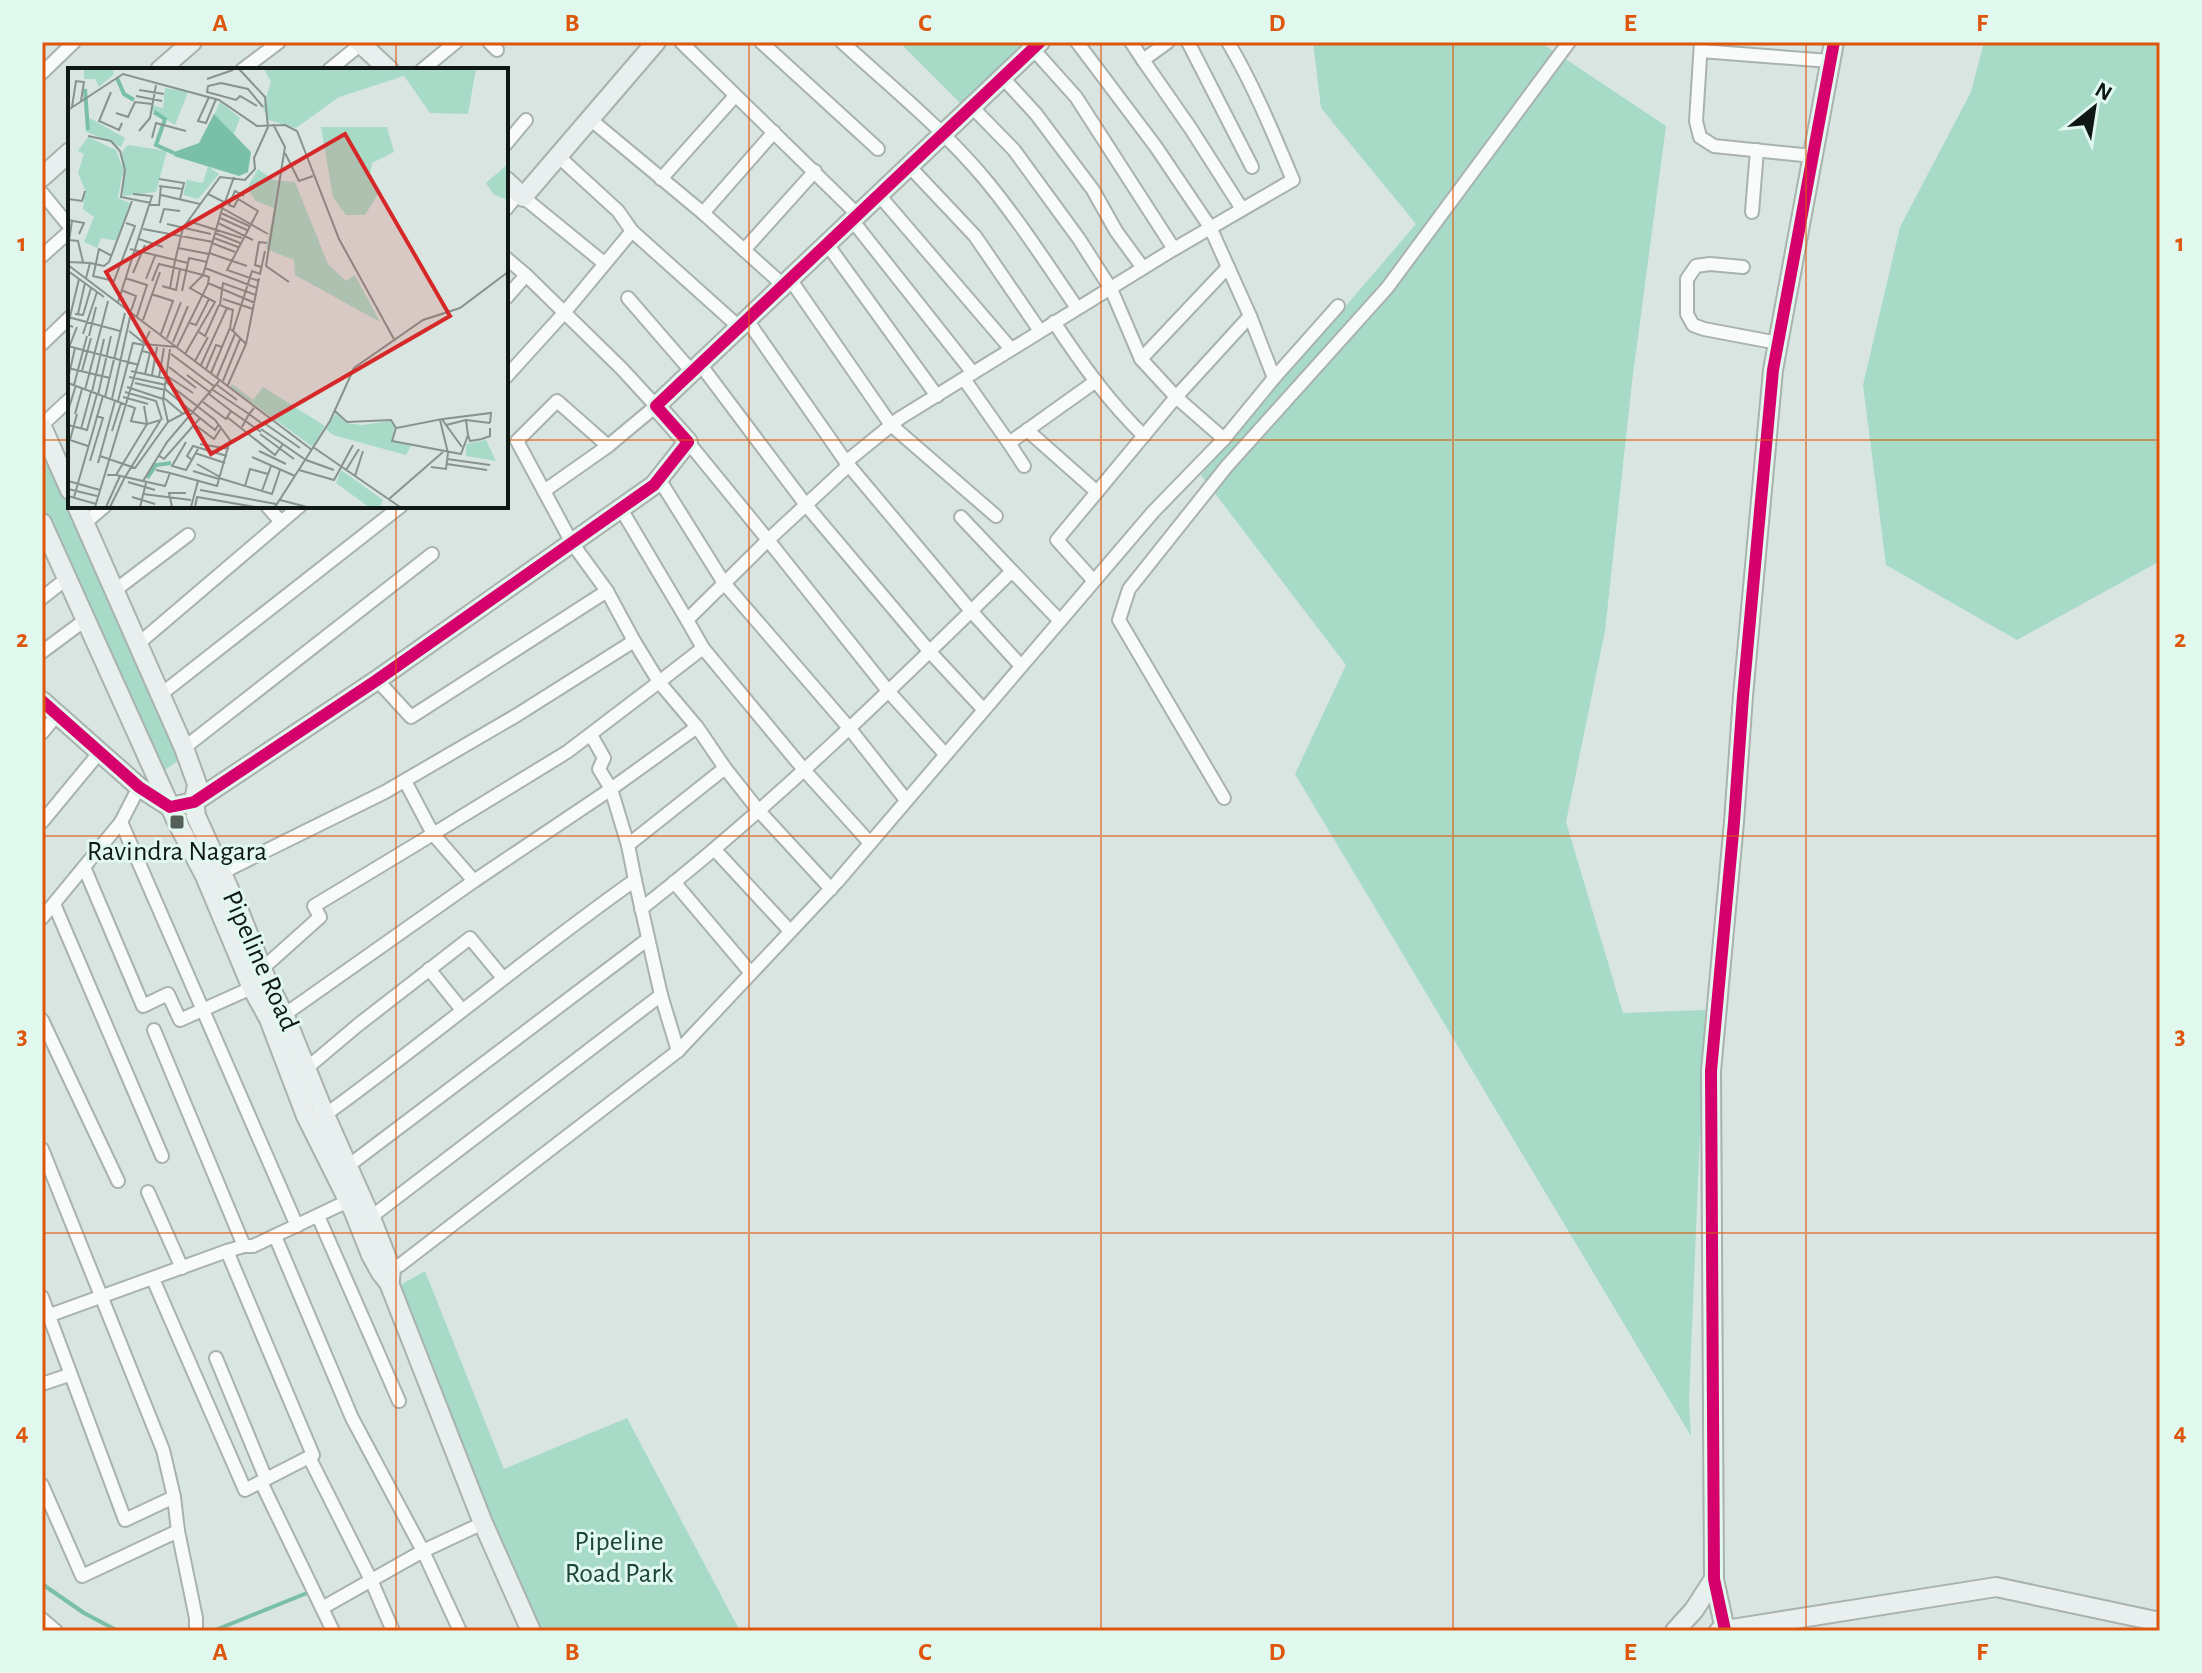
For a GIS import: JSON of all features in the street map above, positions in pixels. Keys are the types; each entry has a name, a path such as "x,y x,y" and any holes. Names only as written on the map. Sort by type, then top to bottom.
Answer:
{"street":[{"path":"42,73 74,42"},
{"path":"162,68 190,42"},
{"path":"245,68 279,42"},
{"path":"424,68 456,42"},
{"path":"604,263 516,190 558,156 656,42"},
{"path":"681,42 815,171 855,217 968,376 1024,466"},
{"path":"761,42 878,149"},
{"path":"842,42 943,134 984,178 1077,308"},
{"path":"1077,42 1156,147 1210,227 1274,378"},
{"path":"1131,42 1242,209"},
{"path":"1143,60 1168,42"},
{"path":"1188,42 1252,167"},
{"path":"687,620 891,425 1054,322 1293,180 1251,84 1228,42"},
{"path":"1224,798 1119,620 1129,589 1227,466 1387,288 1569,42"},
{"path":"332,68 365,44 387,68"},
{"path":"544,491 608,446 656,406 1036,46 1076,97 1174,249"},
{"path":"1813,156 1714,146 1700,137 1696,121 1701,46 1832,51 1813,156 1773,370 1711,1071 1716,1587 1722,1631 1996,1587 2160,1622"},
{"path":"1003,78 1036,114 1093,190 1116,231 1143,268"},
{"path":"661,179 735,96"},
{"path":"972,107 1014,150 1079,239 1111,289 1141,359 1176,397 1224,439"},
{"path":"590,119 744,250 787,282 891,425 996,516"},
{"path":"508,142 526,120"},
{"path":"703,213 774,132"},
{"path":"1752,212 1757,150"},
{"path":"42,177 68,154"},
{"path":"558,156 618,211 632,231 743,324 848,463 1021,666"},
{"path":"909,166 975,236 1040,331"},
{"path":"744,250 815,171"},
{"path":"42,193 68,226"},
{"path":"879,195 1011,349"},
{"path":"42,256 68,231"},
{"path":"508,375 632,231"},
{"path":"827,244 937,396"},
{"path":"508,260 656,406 688,442 889,692 945,754"},
{"path":"1743,267 1696,266 1687,279 1687,314 1693,325 1704,329 1778,343"},
{"path":"1141,359 1228,267"},
{"path":"508,296 526,275"},
{"path":"628,298 696,368 806,505 930,652 983,709"},
{"path":"387,1275 678,1051 831,889 1093,580 1224,439 1338,306"},
{"path":"1093,580 1057,540 1176,397 1250,316"},
{"path":"42,344 68,319"},
{"path":"1054,322 1121,414 1144,436"},
{"path":"1009,443 1096,381"},
{"path":"68,401 42,426 68,481"},
{"path":"608,446 557,401 517,441 572,543 607,591 659,682 697,727 759,811 831,889"},
{"path":"1027,430 1097,492"},
{"path":"42,701 139,787 170,807 194,802 377,680 654,485 688,442"},
{"path":"659,479 724,583 850,729 906,800"},
{"path":"269,508 281,522"},
{"path":"138,644 298,508"},
{"path":"160,695 398,508"},
{"path":"621,509 703,648 805,771 870,843"},
{"name":"Pipeline Road","path":"81,515 184,748 197,784 194,802 196,816 239,911 261,979 269,1019 306,1116 387,1275"},
{"path":"961,517 1060,621"},
{"name":"Pipeline Road","path":"42,523 170,807 261,979 284,1015 371,1217 387,1275 483,1523 531,1631"},
{"path":"114,591 188,535"},
{"path":"184,748 432,554"},
{"path":"641,909 715,850 805,771 1012,571"},
{"path":"42,598 66,579"},
{"path":"377,680 411,717 607,591"},
{"path":"42,652 85,620"},
{"path":"221,873 405,781 634,641"},
{"path":"84,867 143,1006 168,994 180,1020 261,979 320,917 314,906 555,760 703,648"},
{"path":"42,733 57,715"},
{"path":"284,1015 697,727"},
{"path":"591,735 604,758 599,769 611,789 628,845 661,995 678,1051"},
{"path":"42,822 99,753"},
{"path":"628,845 725,768"},
{"path":"405,781 433,834 474,881"},
{"path":"42,918 121,822 139,787"},
{"path":"121,822 297,1226"},
{"path":"715,850 790,931"},
{"path":"325,1115 567,928 635,880"},
{"path":"674,882 751,973"},
{"path":"54,904 162,1156"},
{"path":"307,1068 470,938 503,978"},
{"path":"348,1166 648,939"},
{"path":"429,969 462,1010"},
{"path":"371,1217 661,995"},
{"path":"42,1020 118,1181"},
{"path":"154,1030 244,1246"},
{"path":"42,1149 163,1450 196,1631"},
{"path":"148,1192 182,1268"},
{"path":"46,1317 227,1251 253,1246 348,1201"},
{"path":"318,1216 399,1401"},
{"path":"275,1236 352,1418 423,1551 460,1631"},
{"path":"153,1279 245,1490 313,1455 227,1251"},
{"path":"42,1297 46,1317 125,1520 174,1497"},
{"path":"216,1358 263,1480 333,1631"},
{"path":"42,1384 69,1375"},
{"path":"309,1457 393,1631"},
{"path":"42,1485 82,1576 178,1531"},
{"path":"316,1597 371,1580 483,1523"},
{"path":"1716,1587 1752,1626"},
{"path":"1675,1631 1716,1587"},
{"path":"42,1619 56,1631"}],"green space":[{"path":"899,42 1028,42 964,107"},
{"path":"1313,42 1540,42 1666,126 1632,382 1605,631 1566,822 1623,1013 1705,1010 1689,1402 1691,1436 1295,774 1346,665 1201,475 1416,224 1321,108"},
{"path":"1984,42 2160,42 2160,561 2017,640 1886,565 1863,385 1900,227 1971,92"},
{"path":"42,437 68,496 68,508 71,508 184,757 157,775 42,514"},
{"name":"Pipeline Road Park","path":"425,1271 504,1469 627,1418 740,1631 535,1631 397,1287"}],"waterway":[{"path":"42,1584 84,1613 118,1631"},
{"path":"213,1631 312,1591"}],"cycle path":[{"path":"42,701 139,787 170,807 194,802 377,680 654,485 688,442 656,406 1040,42"},
{"path":"1725,1630 1714,1579 1711,1071 1773,370 1834,42"}],"place":[{"name":"Ravindra Nagara","path":"177,822"}]}
